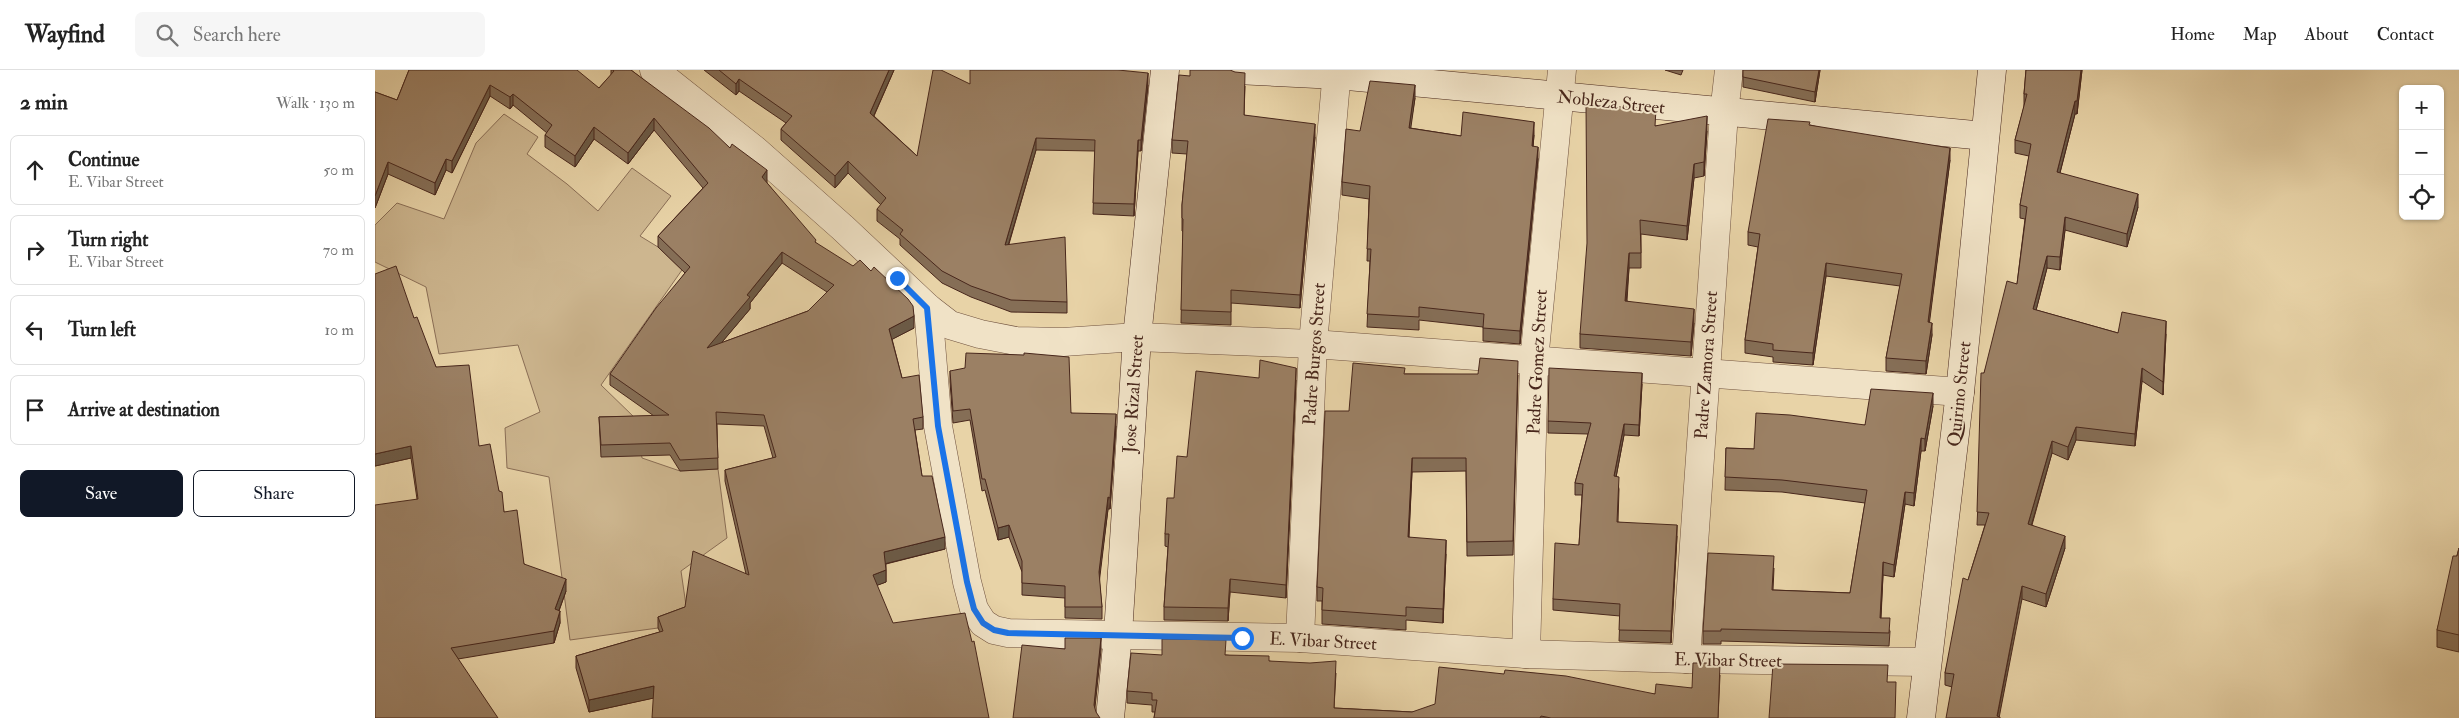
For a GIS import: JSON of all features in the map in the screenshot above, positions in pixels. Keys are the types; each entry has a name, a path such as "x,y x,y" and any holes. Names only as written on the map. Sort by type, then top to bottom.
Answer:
{"street":[{"path":"654,70 755,150 843,228 927,308 950,325 1016,341 1063,342 1137,337 1313,344 1960,392"},
{"name":"Jose Rizal Street","path":"1110,718 1118,634 1137,337 1165,70"},
{"name":"Nobleza Street","path":"1236,70 1561,83 1724,113 1985,136"},
{"name":"Padre Zamora Street","path":"1686,659 1724,113 1729,70"},
{"name":"Quirino Street","path":"1921,718 1960,392 1992,70"},
{"name":"Padre Burgos Street","path":"1300,638 1313,344 1337,73"},
{"name":"Padre Gomez Street","path":"1526,654 1534,361 1561,83"},
{"name":"E. Vibar Street","path":"927,308 938,426 967,582 974,609 983,623 994,630 1008,633 1300,638 1526,654 1686,659 1927,662"}],"shaded area":[{"path":"504,114 538,137 527,154 567,184 598,211 632,168 671,196 640,236 658,247 682,270 601,385 635,418 642,458 680,471 718,469 727,538 681,571 688,619 658,628 570,640 549,477 507,468 505,428 540,412 518,345 439,354 426,287 375,262 375,225 397,203 444,219 476,143"}],"building":[{"path":"409,70 577,70 599,88 613,70 631,70 709,128 730,148 732,144 767,170 762,177 816,240 815,242 853,266 860,260 871,271 874,267 908,299 913,306 914,316 889,329 902,378 919,375 923,417 913,419 922,476 932,476 945,537 884,552 886,570 873,575 893,623 965,613 972,642 974,641 989,718 652,718 654,686 589,700 576,656 663,631 658,617 685,607 693,551 749,575 725,470 776,457 764,415 716,412 718,458 680,460 670,443 601,445 599,417 669,415 610,374 656,308 690,267 658,236 708,183 654,118 628,153 594,127 575,156 545,135 552,125 513,94 510,97 490,85 452,161 446,159 435,183 388,162 375,196 375,92 397,100","holes":["782,252 834,285 808,311 707,348 750,297 747,295"]},
{"path":"719,70 889,70 870,113 917,156 933,70 941,70 970,84 970,70 1118,70 1148,73 1141,140 1138,140 1134,204 1093,203 1095,140 1036,138 1005,245 1065,237 1067,302 1011,300 971,286 942,271 900,234 903,230 877,209 886,198 848,161 835,176 781,129 792,116 739,79 736,84"},
{"path":"1190,70 1230,70 1245,73 1244,115 1315,124 1300,295 1231,290 1231,312 1181,310 1182,205 1188,141 1172,140 1179,75 1190,76"},
{"path":"1743,70 1819,70 1815,92 1743,77"},
{"path":"2026,70 2081,70 2077,101 2075,101 2057,172 2138,194 2127,234 2065,217 2060,257 2047,256 2033,309 2118,333 2122,312 2166,321 2163,382 2142,368 2135,434 2076,427 2068,447 2052,441 2028,524 2065,536 2046,594 2022,586 1997,716 2000,718 1946,718 1954,674 1945,673 1963,578 1968,580 1989,513 1977,512 1981,373 1984,373 2007,281 2017,284 2027,207 2020,205 2031,144 2015,140 2027,94 2024,94"},
{"path":"1370,81 1415,85 1409,128 1461,136 1463,112 1534,122 1532,146 1538,147 1520,331 1483,328 1484,314 1419,307 1419,317 1367,314 1371,249 1367,249 1370,186 1342,182 1346,129 1360,131"},
{"path":"1586,105 1656,109 1655,126 1707,116 1704,162 1694,164 1687,226 1640,220 1641,253 1629,253 1625,301 1694,309 1691,342 1580,334 1587,243"},
{"path":"1768,119 1810,122 1809,125 1950,148 1928,322 1932,323 1926,361 1886,358 1902,274 1826,263 1813,353 1773,350 1773,344 1745,340 1760,234 1748,232"},
{"path":"396,266 414,318 417,317 436,367 469,365 479,446 490,444 499,491 502,492 504,512 517,510 524,564 566,579 555,609 560,611 554,631 451,648 498,718 375,718 375,505 418,499 411,446 375,454 375,274"},
{"path":"966,353 1024,355 1024,353 1069,357 1071,413 1116,414 1110,498 1108,497 1099,572 1102,607 1065,607 1065,586 1022,583 1022,561 1009,525 998,528 985,479 982,479 970,409 953,411 950,371 965,368"},
{"path":"1480,358 1518,361 1513,541 1467,542 1466,458 1412,458 1408,537 1446,540 1443,609 1406,607 1406,616 1322,610 1323,588 1317,587 1325,411 1349,411 1353,363 1405,368 1404,374 1478,374"},
{"path":"1260,360 1296,368 1286,585 1230,579 1228,608 1164,607 1169,534 1165,534 1167,498 1174,498 1177,456 1187,457 1196,371 1259,378"},
{"path":"1549,368 1642,373 1639,425 1624,424 1614,476 1619,477 1617,522 1677,525 1671,631 1619,630 1620,604 1553,599 1555,543 1579,545 1583,484 1575,483 1591,423 1548,421"},
{"path":"1871,389 1933,393 1925,439 1921,438 1914,493 1905,492 1894,565 1883,562 1880,618 1890,618 1889,633 1721,629 1721,631 1703,631 1708,553 1774,556 1772,590 1850,593 1867,490 1782,480 1725,477 1726,448 1754,449 1756,413 1790,415 1865,425"},
{"path":"2459,548 2459,635 2437,630 2453,556 2457,556"},
{"path":"1065,638 1101,638 1094,705 1100,718 1013,718 1022,645 1065,649"},
{"path":"1162,639 1226,640 1225,655 1269,656 1269,661 1310,663 1336,661 1334,708 1412,712 1435,704 1439,667 1504,674 1505,670 1566,676 1655,694 1656,684 1692,688 1693,663 1720,663 1718,718 1551,718 1541,716 1540,718 1154,718 1157,700 1152,700 1152,693 1127,691 1131,653 1162,655"},
{"path":"1773,664 1888,665 1887,682 1896,682 1895,718 1769,718"}],"route":[{"path":"897,278 927,308 938,426 967,582 974,609 983,623 994,630 1008,633 1242,638"}]}
